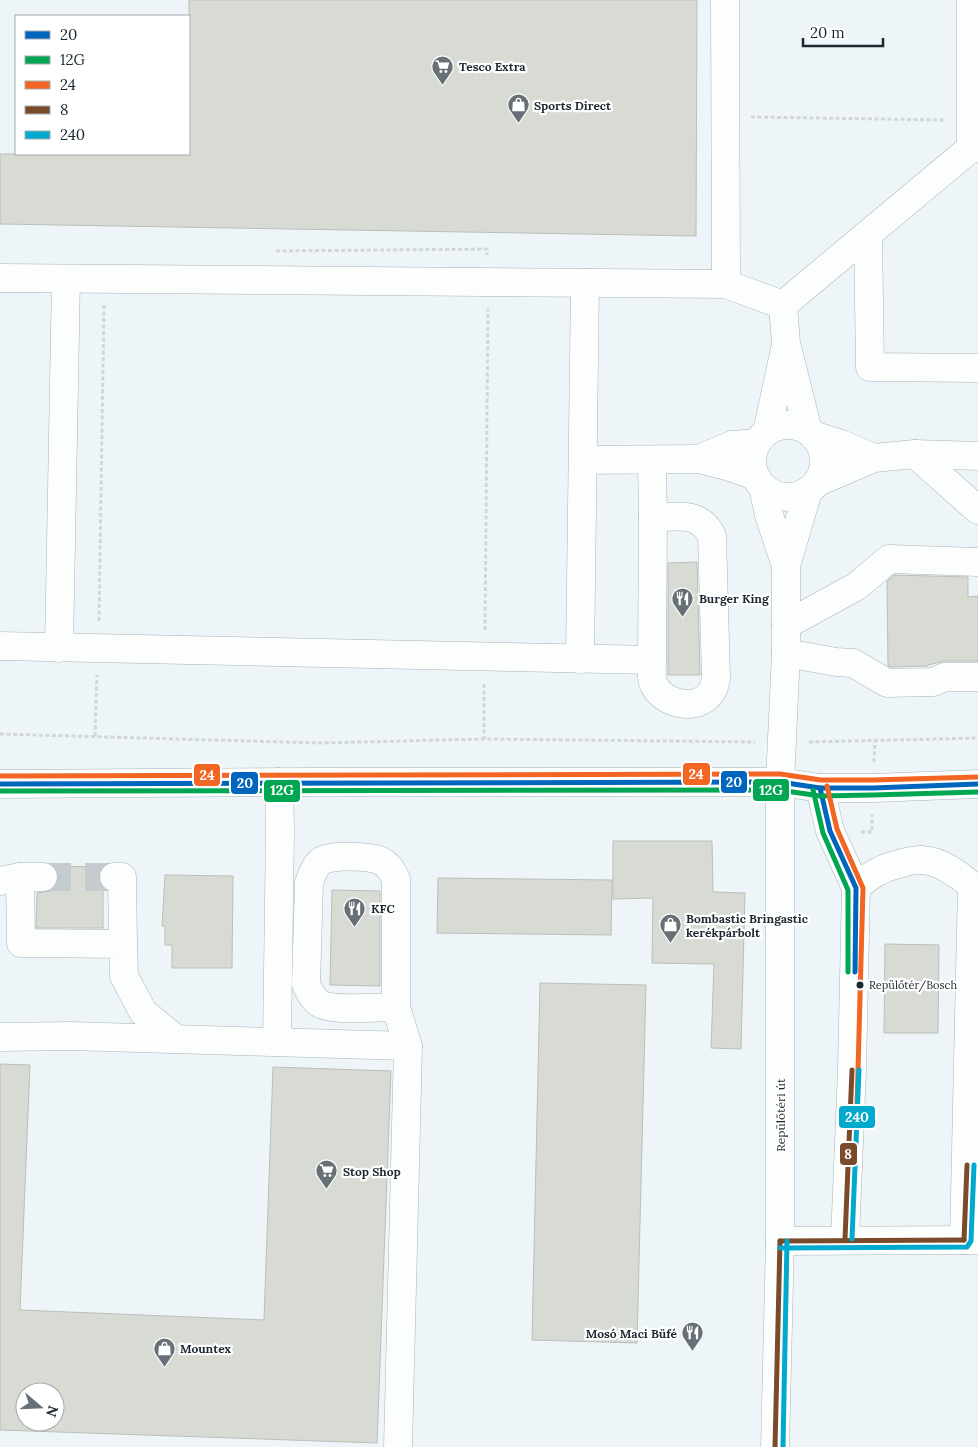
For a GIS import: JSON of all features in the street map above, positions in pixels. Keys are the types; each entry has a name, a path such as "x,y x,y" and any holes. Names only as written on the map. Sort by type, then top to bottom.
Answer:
{"main road":[{"path":"724,0 726,284"},
{"path":"783,305 974,148 971,120 971,0"},
{"path":"868,234 870,367 978,368"},
{"path":"0,278 726,284 783,305"},
{"path":"59,648 66,279"},
{"path":"580,659 585,283"},
{"path":"783,305 786,343 811,433 821,448 824,462 821,476 813,487 786,566"},
{"path":"786,343 762,438 752,463 786,566"},
{"path":"699,459 732,445 762,438 773,429 787,425 801,428 874,458"},
{"path":"583,460 699,459 730,467 759,482 774,495 788,497 802,495 813,487 874,458 915,454 978,456"},
{"path":"915,454 978,510"},
{"path":"652,460 654,517 652,681 658,691 674,703 697,703 706,698 713,690 716,678 712,536 708,528 701,521 691,517 654,517"},
{"path":"786,625 857,586 888,559 978,562"},
{"name":"Repülőtéri út","path":"775,1447 780,1241 780,782 786,652 786,566"},
{"path":"0,646 652,660"},
{"path":"786,652 836,662 853,663 887,683 933,682 944,677 978,677"},
{"path":"277,1042 279,782"},
{"path":"0,784 780,782 820,788 978,784"},
{"path":"820,788 830,831 856,888 852,1070 844,1239"},
{"path":"396,1007 332,1008 320,1004 312,996 306,984 309,883 313,872 320,862 329,858 371,858 381,861 390,867 396,879 396,1007 408,1046 398,1447"},
{"path":"780,1241 844,1239 971,1240 975,887 957,873 935,863 921,860 881,868 856,888"},
{"path":"114,877 122,877 124,976 144,1012 176,1039"},
{"path":"21,878 22,943 123,944"},
{"path":"0,1037 70,1036 408,1046"}],"path":[{"path":"725,116 971,120"},
{"path":"484,738 487,248"},
{"path":"95,736 104,279"},
{"path":"0,734 322,743 484,738 782,743 978,738"}],"building":[{"name":"Tesco Extra","path":"189,0 697,0 696,236 0,224 0,154 190,155"},
{"path":"697,562 700,675 668,675 668,563"},
{"path":"894,575 968,577 968,597 978,596 978,661 945,661 928,666 888,666 887,581"},
{"path":"613,841 712,841 713,892 745,893 741,1049 711,1048 714,964 652,963 653,898 613,899"},
{"path":"54,866 103,867 98,877 103,888 103,928 36,928 37,893 50,891 56,885 59,877"},
{"path":"165,875 233,876 232,968 172,968 172,945 165,945 165,926 162,926"},
{"path":"438,878 612,880 611,935 437,933"},
{"path":"332,890 380,891 380,986 330,985"},
{"path":"885,944 939,945 938,1033 884,1033"},
{"path":"540,983 646,985 637,1343 532,1340"},
{"name":"Stop Shop","path":"0,1064 30,1065 20,1310 264,1320 273,1067 391,1071 377,1443 58,1432 65,1432 65,1382 15,1382 15,1431 0,1430"}],"tunnel":[{"path":"43,877 114,877"}],"transit line":[{"name":"24","path":"0,776 780,774 821,780 978,777"},
{"name":"20","path":"0,784 780,782 820,788 978,784"},
{"name":"24","path":"827,786 837,829 863,888 857,1107"},
{"name":"20","path":"820,788 830,831 856,888 855,972"},
{"name":"12G","path":"0,791 779,790 820,796 978,792"},
{"name":"12G","path":"813,790 823,833 848,890 848,972"},
{"name":"8","path":"845,1239 852,1070"},
{"name":"240","path":"852,1239 859,1070"},
{"name":"8","path":"964,1240 967,1165"},
{"name":"240","path":"780,1248 967,1247 971,1241 974,1165"},
{"name":"8","path":"780,1241 964,1240"},
{"name":"8","path":"775,1447 780,1241"},
{"name":"240","path":"783,1447 787,1241"}],"place":[{"name":"Tesco Extra","path":"443,85"},
{"name":"Sports Direct","path":"518,124"},
{"name":"Burger King","path":"683,617"},
{"name":"KFC","path":"355,927"},
{"name":"Bombastic Bringastic kerékpárbolt","path":"670,944"},
{"name":"Repülőtér/Bosch","path":"860,985"},
{"name":"Stop Shop","path":"327,1190"},
{"name":"Mosó Maci Büfé","path":"693,1352"},
{"name":"Mountex","path":"164,1367"}]}
